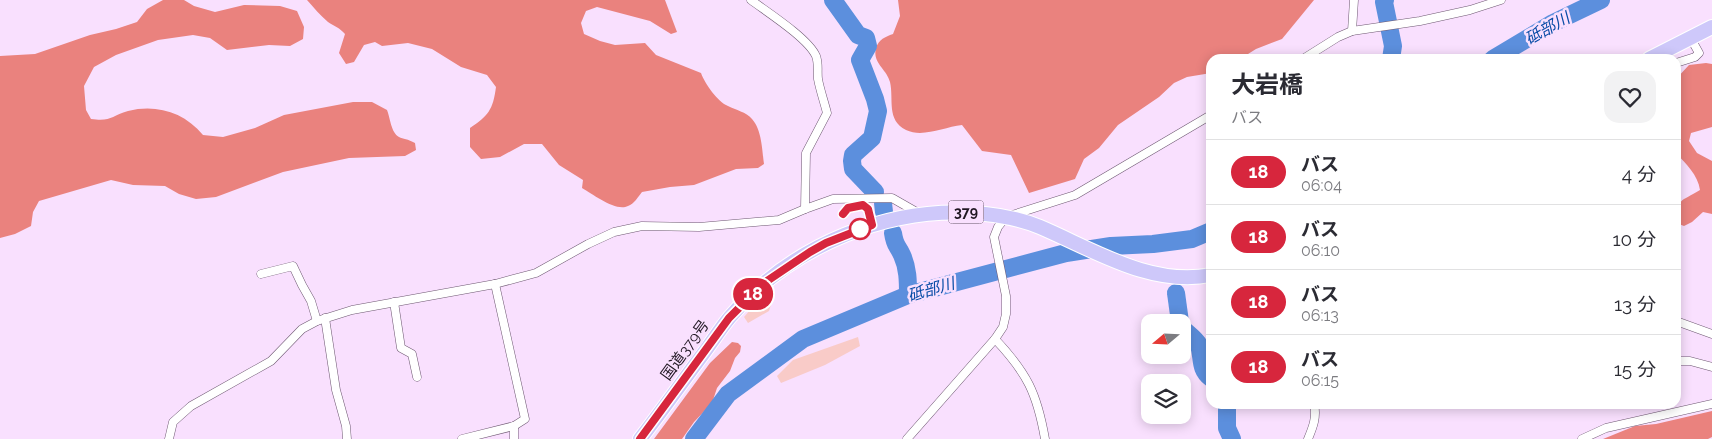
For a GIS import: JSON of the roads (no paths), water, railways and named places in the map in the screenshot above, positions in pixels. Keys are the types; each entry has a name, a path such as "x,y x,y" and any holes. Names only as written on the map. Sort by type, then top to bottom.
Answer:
{"highway":[{"path":"1658,54 1712,26"},
{"name":"国道379号","path":"640,439 729,318 767,281 790,264 826,243 872,225 920,214 963,212 1006,217 1037,226 1138,270 1166,276 1197,278 1206,276"}],"street":[{"path":"751,0 802,40 815,54 819,66 818,77 827,113 806,153 805,209"},
{"path":"1352,30 1354,0"},
{"path":"1312,54 1352,30 1395,25 1470,10 1501,0"},
{"path":"1681,61 1695,57 1699,53 1690,37"},
{"path":"907,439 995,339 1003,327 1006,314 1006,296 994,237 998,227 1006,217 1075,194 1206,118"},
{"path":"169,439 173,422 191,406 271,361 302,329 321,320 352,310 495,284 536,273 614,232 642,226 699,227 779,220 833,199 892,198 920,214"},
{"path":"261,274 293,266 321,320 346,426 347,439"},
{"path":"462,439 514,426 525,419 495,284"},
{"path":"394,302 401,348 412,354 416,377"},
{"path":"1681,323 1712,334"},
{"path":"995,339 1026,376 1035,396 1045,439"},
{"path":"1681,361 1690,361 1712,367"},
{"path":"1582,439 1612,426 1712,404"},
{"path":"1308,439 1315,424 1315,409"},
{"path":"514,426 514,439"}],"waterway":[{"path":"833,0 858,35 866,38 868,46 860,60 878,111 872,138 853,155 852,161 853,169 875,192"},
{"path":"1385,0 1393,46 1392,54"},
{"name":"砥部川","path":"1501,54 1553,23 1601,0"},
{"path":"883,203 884,212"},
{"path":"893,233 895,243 905,265 908,295"},
{"name":"砥部川","path":"694,439 728,394 803,339 908,295 1066,253 1111,246 1153,244 1192,239 1206,233"},
{"path":"1176,293 1179,314"},
{"path":"1191,336 1199,345 1206,373"},
{"path":"1227,409 1227,428 1232,439"}]}
